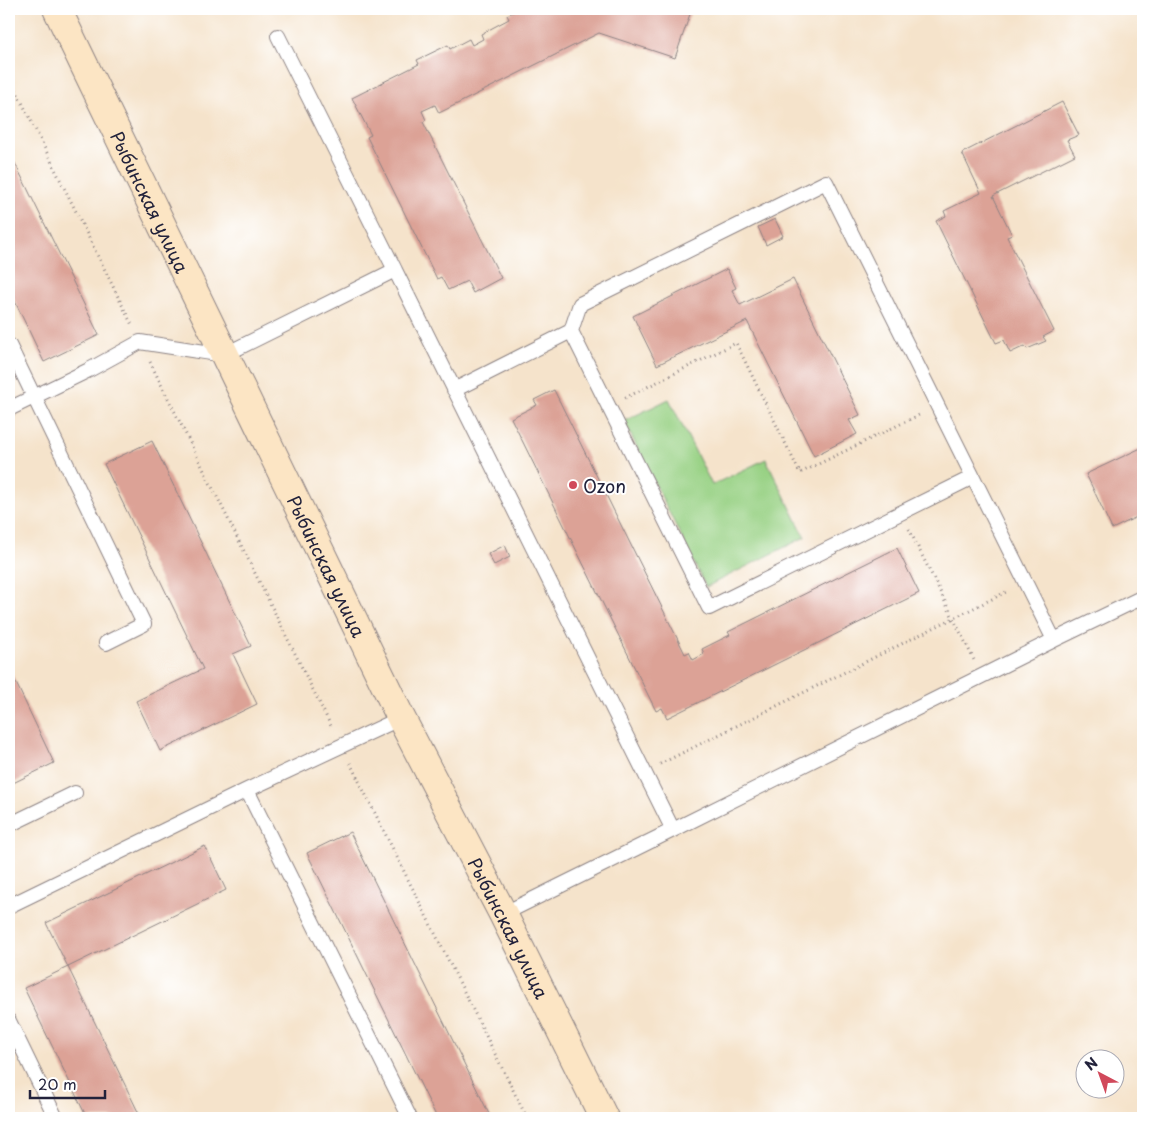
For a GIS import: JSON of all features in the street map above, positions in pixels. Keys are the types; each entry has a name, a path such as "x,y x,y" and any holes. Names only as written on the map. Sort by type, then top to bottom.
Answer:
{"main road":[{"name":"Рыбинская улица","path":"56,9 401,718 503,914 604,1118"}],"lane":[{"path":"278,36 673,830"},
{"path":"454,390 571,331 580,304 826,182 1054,640"},
{"path":"9,409 89,370 140,342 224,355 395,270"},
{"path":"571,331 709,608 973,477"},
{"path":"9,345 144,624 106,642"},
{"path":"503,914 1143,597"},
{"path":"9,906 247,790 401,718"},
{"path":"247,790 410,1118"},
{"path":"9,825 76,793"},
{"path":"9,1021 56,1118"}],"path":[{"path":"9,76 527,1118"},
{"path":"609,406 736,343 800,474 937,406"},
{"path":"901,512 982,676"},
{"path":"644,772 1025,582"}],"green space":[{"path":"669,399 712,485 766,459 805,537 706,587 624,421"}],"building":[{"path":"519,9 677,9 690,14 675,58 599,33 439,113 435,105 422,111 426,120 423,122 501,278 473,293 467,281 448,290 441,277 437,279 367,137 371,135 352,98 419,64 417,60 448,45 450,49 469,39 472,45 483,39 481,34 509,19 507,15"},
{"path":"1062,102 1079,135 1067,140 1075,155 993,196 1012,235 1007,237 1054,331 1043,337 1046,341 1027,349 1025,346 1010,353 1004,340 996,343 936,221 946,216 944,211 981,193 962,153"},
{"path":"9,151 99,335 44,362 9,289"},
{"path":"775,219 783,236 766,245 758,227"},
{"path":"727,269 736,288 732,290 740,305 793,279 860,415 849,420 857,434 814,456 747,321 657,365 633,316"},
{"path":"554,390 685,654 689,652 693,660 704,654 702,649 730,635 728,632 897,548 919,593 667,718 662,708 656,711 511,418 537,405 534,400"},
{"path":"152,441 251,646 233,654 257,704 160,751 136,701 203,669 104,464"},
{"path":"1143,447 1143,514 1112,529 1086,474"},
{"path":"505,545 510,557 494,565 488,554"},
{"path":"9,668 54,763 9,785"},
{"path":"350,832 491,1118 437,1118 307,853"},
{"path":"205,846 226,890 68,967 46,923"},
{"path":"68,967 141,1118 87,1118 24,988"}],"place":[{"name":"Ozon","path":"573,485"}]}
